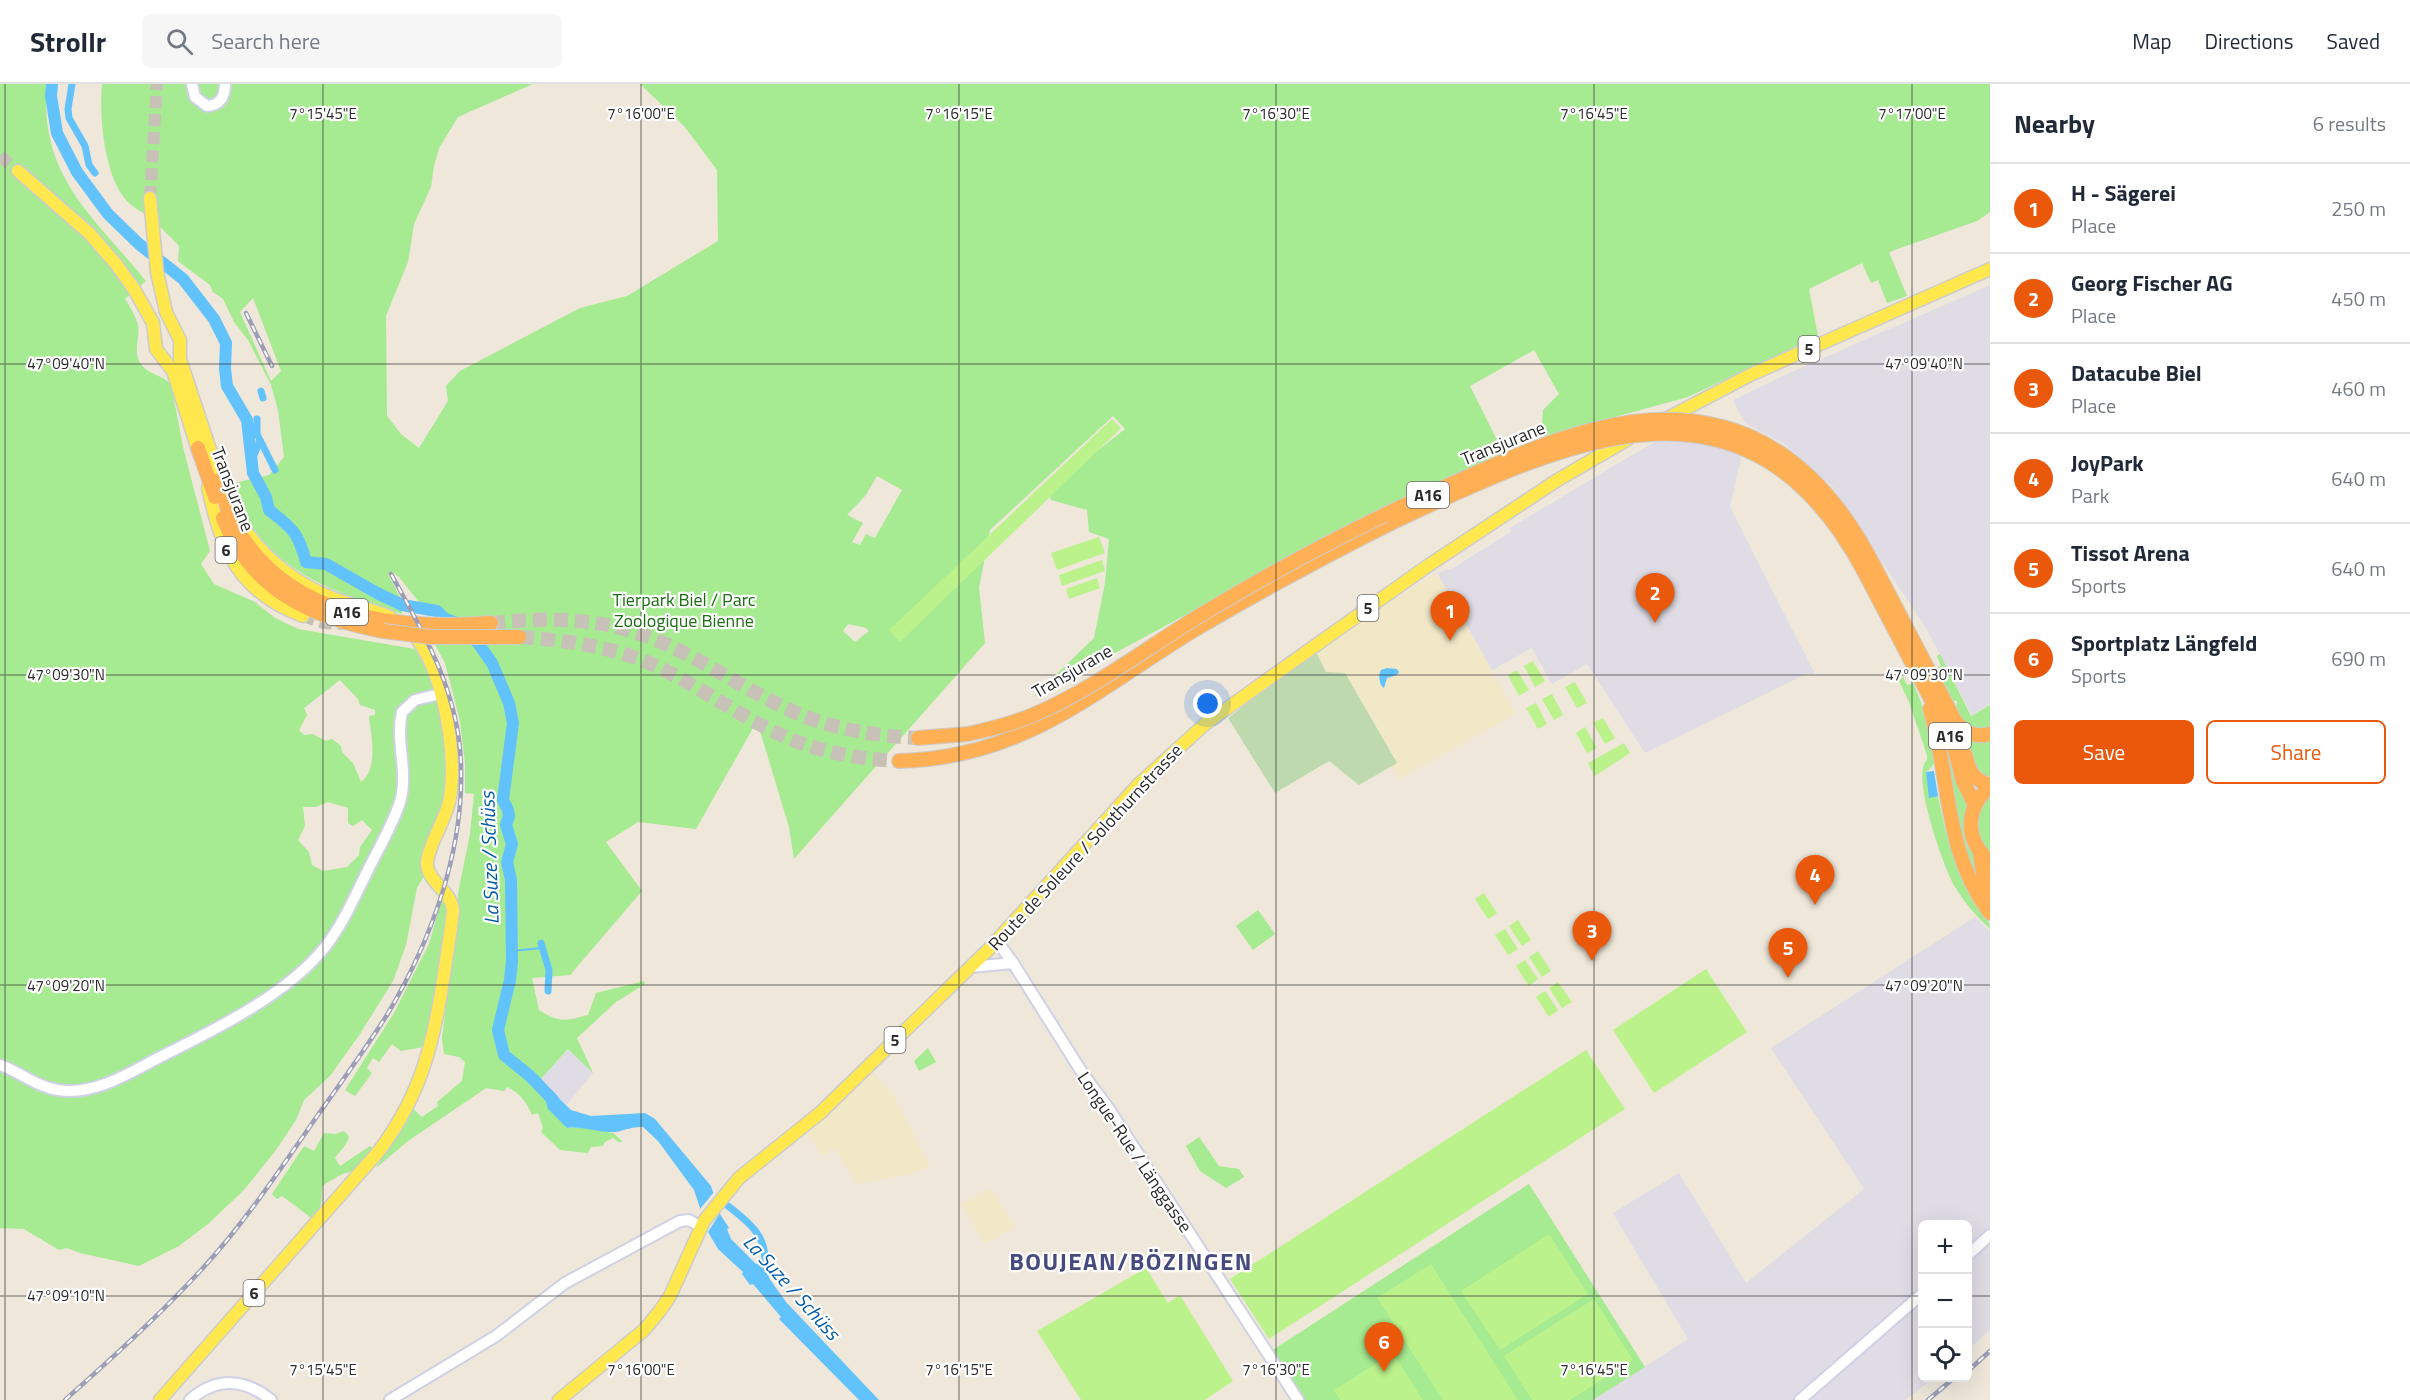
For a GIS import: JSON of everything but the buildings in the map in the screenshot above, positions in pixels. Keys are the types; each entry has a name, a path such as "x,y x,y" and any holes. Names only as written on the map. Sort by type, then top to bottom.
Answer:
{"highway":[{"name":"Transjurane","path":"918,738 968,734 1009,723 1056,704 1264,578 1412,502 1543,445 1613,425 1667,420 1704,423 1740,433 1773,448 1803,470 1829,496 1851,525 1915,671"},
{"name":"Transjurane","path":"899,761 951,757 998,745 1038,728 1240,603 1395,521 1526,463 1600,440 1633,435 1686,435 1720,441 1754,453 1784,472 1810,494 1869,568 1946,705"},
{"name":"Transjurane","path":"198,448 224,521 244,556 268,583 298,605 338,621 383,631 445,637 520,637"},
{"name":"Transjurane","path":"219,480 231,517 249,546 277,576 307,597 341,611 390,622 439,626 490,623"},
{"name":"A16","path":"1915,671 1952,739 1961,776 1975,805"},
{"path":"1915,671 1936,732 1948,811 1957,850 1969,880 1990,913"},
{"name":"A16","path":"1946,705 1963,745 1970,772 1979,781 1990,786"},
{"path":"1946,705 1959,725 1969,734 1981,736 1990,734"},
{"path":"1990,786 1975,805 1971,821 1971,831 1985,857 1985,886 1990,904"}],"main road":[{"name":"6","path":"18,171 90,234 116,264 134,289 153,323 156,349 162,354"},
{"name":"6","path":"150,198 157,272 169,320 180,340 179,349"},
{"name":"Route de Soleure / Solothurnstrasse","path":"702,1224 717,1202 752,1166 820,1113 997,941 1109,816 1176,748 1204,724 1426,567 1556,481 1688,406 1771,365 1990,269"},
{"path":"155,341 163,331 176,333"},
{"path":"162,354 171,355 179,349"},
{"name":"Transjurane","path":"179,349 188,386 219,480"},
{"name":"Transjurane","path":"162,354 175,377 198,448"},
{"name":"6","path":"198,448 220,536 234,564 250,584 264,596 284,609 303,616"},
{"name":"6","path":"160,1400 379,1151 400,1121 414,1094 435,1030 453,910 449,897 432,878 427,865 429,854 445,818 452,787 453,764 440,694 430,664 407,627 394,619 316,591 282,569 249,535 231,508 219,480"},
{"name":"5","path":"559,1400 644,1330 659,1312 670,1296 702,1224"}],"street":[{"path":"192,84 195,97 207,106 218,104 222,100 225,84"},
{"path":"0,1065 45,1087 80,1091 94,1088 128,1074 231,1019 285,986 303,971 335,932 386,835 400,801 404,773 402,712 415,700 440,694"},
{"name":"Longue-Rue / Länggasse","path":"997,941 1298,1400"},
{"path":"970,967 1013,963"},
{"path":"390,1400 496,1336 582,1273 680,1221 689,1220 702,1224"},
{"path":"1972,1251 1990,1235"},
{"path":"1800,1400 1918,1298"},
{"path":"190,1400 209,1387 231,1382 254,1388 271,1400"}],"shaded area":[{"path":"1990,285 1990,704 1972,715 1926,628 1832,486 1783,443 1745,423 1733,400"},
{"path":"1693,439 1742,454 1730,507 1815,674 1806,674 1645,753 1587,664 1552,684 1532,648 1492,670 1437,573 1453,568 1511,532 1510,528 1654,442"},
{"path":"1437,573 1516,714 1399,779 1392,766 1396,763 1383,743 1335,674 1326,672 1315,650"},
{"path":"1975,917 1990,932 1990,1330 1972,1346 1972,1220 1918,1220 1918,1382 1929,1382 1905,1400 1593,1400 1688,1339 1613,1213 1679,1173 1746,1283 1864,1189 1771,1048"},
{"path":"569,1049 593,1073 566,1105 540,1080"},
{"path":"872,1072 891,1090 930,1166 902,1176 856,1184 835,1149 822,1156 807,1135"},
{"path":"991,1188 1015,1227 985,1244 961,1204"}],"green space":[{"path":"0,84 47,84 47,116 51,145 61,170 89,215 146,281 125,299 138,325 137,354 140,363 147,370 171,384 183,447 210,551 201,564 214,584 255,602 275,618 298,629 415,649 440,694 453,764 428,869 417,888 406,945 393,981 360,1034 330,1076 304,1100 296,1120 276,1150 244,1190 208,1224 179,1246 139,1266 67,1248 59,1250 24,1229 0,1228","holes":["340,680 358,699 360,705 375,710 375,715 369,716 372,760 367,776 361,782 353,763 342,752 341,746 332,739 326,741 313,734 304,735 299,730 307,715 304,708","328,802 348,808 348,823 353,826 362,820 372,830 360,847 359,855 347,867 323,871 312,865 309,852 298,840 305,826 303,807 316,807"]},
{"name":"Tierpark Biel / Parc Zoologique Bienne","path":"102,84 533,84 458,117 439,148 431,187 414,224 408,262 386,316 387,416 401,434 419,448 448,401 446,386 460,371 580,308 627,296 718,241 717,170 684,126 640,84 1990,84 1990,212 1977,221 1889,252 1907,296 1887,303 1878,280 1871,283 1862,263 1809,289 1818,336 1688,397 1541,437 1543,410 1559,394 1534,350 1470,386 1503,452 1340,532 1033,697 1094,638 1105,583 1109,539 1089,532 1087,510 1051,500 1048,490 1125,429 1113,416 990,530 979,588 985,643 794,859 789,827 757,721 696,829 638,822 606,842 642,891 570,975 532,978 539,1010 563,1020 588,1015 596,993 644,981 645,984 616,1002 577,1038 593,1073 568,1049 540,1080 567,1128 582,1127 613,1133 623,1142 618,1142 613,1138 605,1142 603,1146 591,1147 588,1153 560,1150 541,1132 543,1128 538,1113 532,1115 519,1095 507,1087 504,1091 486,1088 408,1141 376,1168 412,1108 422,1117 438,1106 437,1102 462,1081 465,1062 459,1057 444,1054 442,1038 458,893 470,834 474,794 465,793 465,764 460,721 445,663 434,643 452,643 441,622 392,572 388,574 402,601 402,614 335,590 295,569 277,555 246,518 231,484 269,475 284,457 278,410 271,385 248,340 234,322 223,299 213,292 210,285 178,261 179,246 167,233 128,202 119,189 108,161 102,128","holes":["253,298 281,371 271,381 240,312","877,476 902,490 875,538 866,534 860,545 852,542 863,523 847,515 866,495","848,624 866,628 869,631 855,642 843,631"]},
{"path":"1112,419 1121,428 900,642 889,630"},
{"path":"1099,537 1105,553 1057,570 1051,553"},
{"path":"1102,560 1105,571 1062,586 1059,575"},
{"path":"1097,578 1100,588 1069,599 1066,589"},
{"path":"1315,650 1326,672 1345,673 1397,763 1359,785 1329,761 1275,793 1228,718"},
{"path":"1940,654 1971,716 1990,705 1990,728 1978,730 1959,715 1957,701 1953,701 1936,668 1941,666 1937,656"},
{"path":"1533,661 1545,681 1535,687 1524,666"},
{"path":"1517,670 1529,690 1519,696 1508,675"},
{"path":"1903,677 1907,685 1913,683 1934,745 1935,761 1926,772 1930,797 1938,796 1955,861 1972,898 1988,921 1990,929 1955,887 1930,822 1923,783 1923,769 1927,755 1909,702 1899,681"},
{"path":"1575,682 1587,703 1577,708 1565,687"},
{"path":"1552,694 1563,715 1554,720 1542,699"},
{"path":"1536,703 1547,724 1538,729 1526,708"},
{"path":"1603,718 1615,738 1605,744 1593,723"},
{"path":"1585,727 1597,748 1587,753 1576,733"},
{"path":"1940,727 1963,783 1979,889 1965,861"},
{"path":"1990,737 1990,778 1984,776 1976,767 1967,738"},
{"path":"1624,743 1630,753 1595,776 1588,763"},
{"path":"1990,792 1990,856 1985,852 1975,828 1983,800"},
{"path":"1484,893 1497,913 1488,919 1475,899"},
{"path":"442,898 448,910 431,1022 424,1047 401,1051 392,1044 379,1062 373,1058 367,1068 372,1073 355,1096 345,1090 394,1013 429,944"},
{"path":"1258,910 1275,934 1253,950 1236,926"},
{"path":"1518,920 1531,940 1522,946 1509,926"},
{"path":"1505,929 1518,949 1508,955 1495,935"},
{"path":"1538,951 1551,971 1542,977 1529,957"},
{"path":"1525,960 1538,979 1529,986 1516,966"},
{"path":"1706,969 1747,1032 1654,1093 1613,1030"},
{"path":"1558,982 1572,1002 1562,1008 1549,988"},
{"path":"1545,991 1558,1010 1549,1017 1536,997"},
{"path":"928,1048 936,1062 919,1071 914,1061"},
{"path":"1586,1050 1625,1109 1269,1339 1230,1279"},
{"path":"344,1131 349,1136 348,1139 335,1158 340,1166 370,1146 373,1148 358,1170 342,1174 322,1186 321,1204 314,1220 282,1196 277,1199 272,1194 304,1146 314,1151 324,1133 335,1134"},
{"path":"1199,1137 1219,1166 1239,1169 1244,1177 1226,1188 1200,1171 1186,1146"},
{"path":"1529,1184 1645,1367 1593,1400 1298,1400 1268,1353"},
{"path":"1549,1234 1588,1294 1500,1350 1461,1291"},
{"path":"1431,1264 1518,1400 1443,1400 1377,1298"},
{"path":"1146,1268 1168,1303 1180,1295 1233,1381 1205,1400 1081,1400 1037,1331"},
{"path":"1594,1299 1633,1360 1570,1400 1532,1400 1504,1356"},
{"path":"1393,1353 1423,1400 1340,1400 1334,1390"}],"water":[{"path":"1397,669 1399,672 1387,678 1384,688 1380,682 1380,674 1381,670"},
{"path":"1934,771 1938,796 1929,798 1926,772"},
{"path":"540,1080 571,1110 591,1116 645,1113 655,1119 711,1186 720,1214 729,1228 727,1229 731,1239 756,1264 769,1259 769,1278 786,1302 879,1400 859,1400 779,1319 781,1317 753,1284 750,1285 742,1274 743,1272 718,1249 708,1232 694,1190 658,1141 643,1127 614,1132 567,1128 548,1109"}],"pier":[{"path":"714,1192 720,1213 708,1232 700,1209"}],"waterway":[{"name":"La Suze / Schüss","path":"52,84 51,96 57,133 77,172 108,214 139,244 183,279 214,319 226,343 227,386 247,420 253,473 266,497 269,510 294,532 306,562 326,564 402,605 437,611 445,619 460,624 478,643 492,663 509,703 513,723 503,800 508,810 506,825 512,844 507,862 511,880 512,961 510,980 498,1030 504,1055 530,1076 553,1100"},
{"path":"72,84 69,118 85,146 89,165 95,173"},
{"path":"261,391 263,398"},
{"path":"257,419 257,434"},
{"path":"247,420 257,434 275,470"},
{"path":"252,460 260,441"},
{"path":"541,943 549,970 548,991"},
{"path":"511,951 542,948"},
{"path":"728,1206 757,1233 764,1249 763,1270"}],"tunnel":[{"path":"150,198 157,84"},
{"path":"0,156 18,171"},
{"path":"303,616 324,623 343,624"},
{"path":"491,623 561,620 614,626 673,648 773,702 809,718 855,731 918,738"},
{"path":"520,637 612,650 642,660 676,676 789,739 835,753 899,761"}],"railway":[{"path":"246,313 272,366"},
{"path":"65,1400 170,1303 219,1250 250,1212 387,1015 418,957 431,926 451,863 457,830 461,765 459,739 454,713 438,665 391,574"},
{"path":"1972,1367 1990,1351"},
{"path":"1928,1400 1949,1382"}],"place":[{"name":"Georg Fischer AG","path":"1655,623"},
{"name":"H - Sägerei","path":"1450,641"},
{"name":"JoyPark","path":"1815,905"},
{"name":"Datacube Biel","path":"1592,961"},
{"name":"Tissot Arena","path":"1788,978"},
{"name":"Sportplatz Längfeld","path":"1384,1372"}],"district":[{"name":"BOUJEAN/BÖZINGEN","path":"1131,1261"}]}
